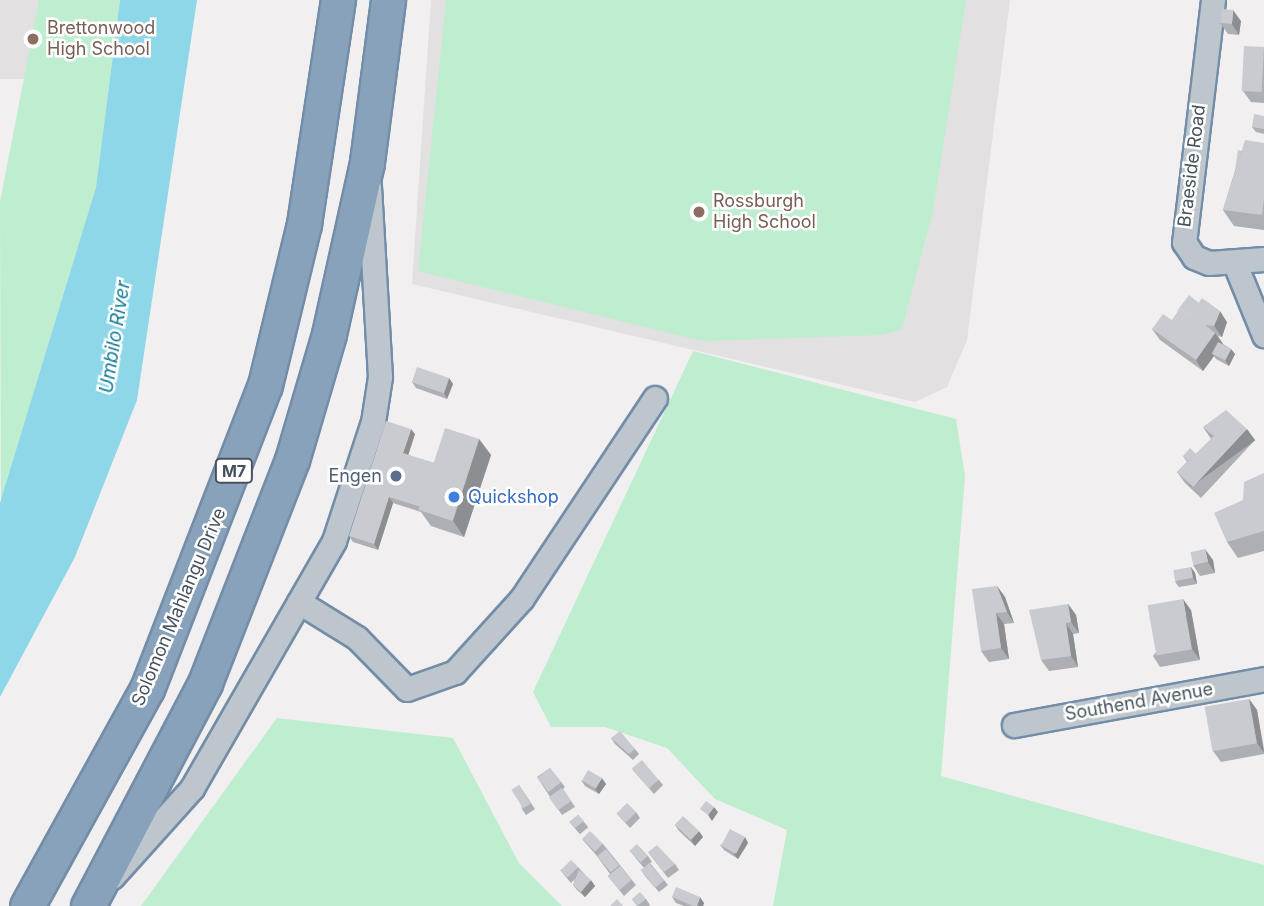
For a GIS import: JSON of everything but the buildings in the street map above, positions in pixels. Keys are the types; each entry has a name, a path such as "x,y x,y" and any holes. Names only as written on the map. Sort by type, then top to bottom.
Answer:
{"highway":[{"name":"Solomon Mahlangu Drive","path":"27,906 147,689 265,385 304,224 338,0"},
{"path":"92,899 159,776 252,574 329,334 367,162 388,0"}],"street":[{"name":"Braeside Road","path":"1213,0 1183,233 1194,257 1235,264 1264,259"},
{"path":"92,899 186,797 334,541 373,422 380,377 367,162"},
{"path":"1235,264 1264,335"},
{"path":"299,602 357,638 407,690 455,672 522,598 655,398"},
{"name":"Southend Avenue","path":"1014,725 1264,680"}],"shaded area":[{"name":"Brettonwood High School","path":"0,0 72,0 61,79 0,79"},
{"name":"Rossburgh High School","path":"431,0 1010,0 967,340 947,387 915,402 412,284"}],"green space":[{"path":"39,0 120,0 96,187 1,501 0,202"},
{"name":"Rossburgh High School","path":"446,0 966,0 933,211 902,329 882,335 702,341 418,271"},
{"path":"693,351 956,419 965,476 941,776 1264,865 1264,906 773,906 787,830 715,799 667,748 605,727 551,727 533,692"},
{"path":"277,718 453,738 519,863 562,906 141,906"}],"water":[{"name":"Umbilo River","path":"120,0 197,0 137,400 75,557 0,697 0,503 96,187"}],"place":[{"name":"Brettonwood High School","path":"33,39"},
{"name":"Rossburgh High School","path":"699,212"},
{"name":"Engen","path":"396,476"},
{"name":"Quickshop","path":"454,497"}]}
